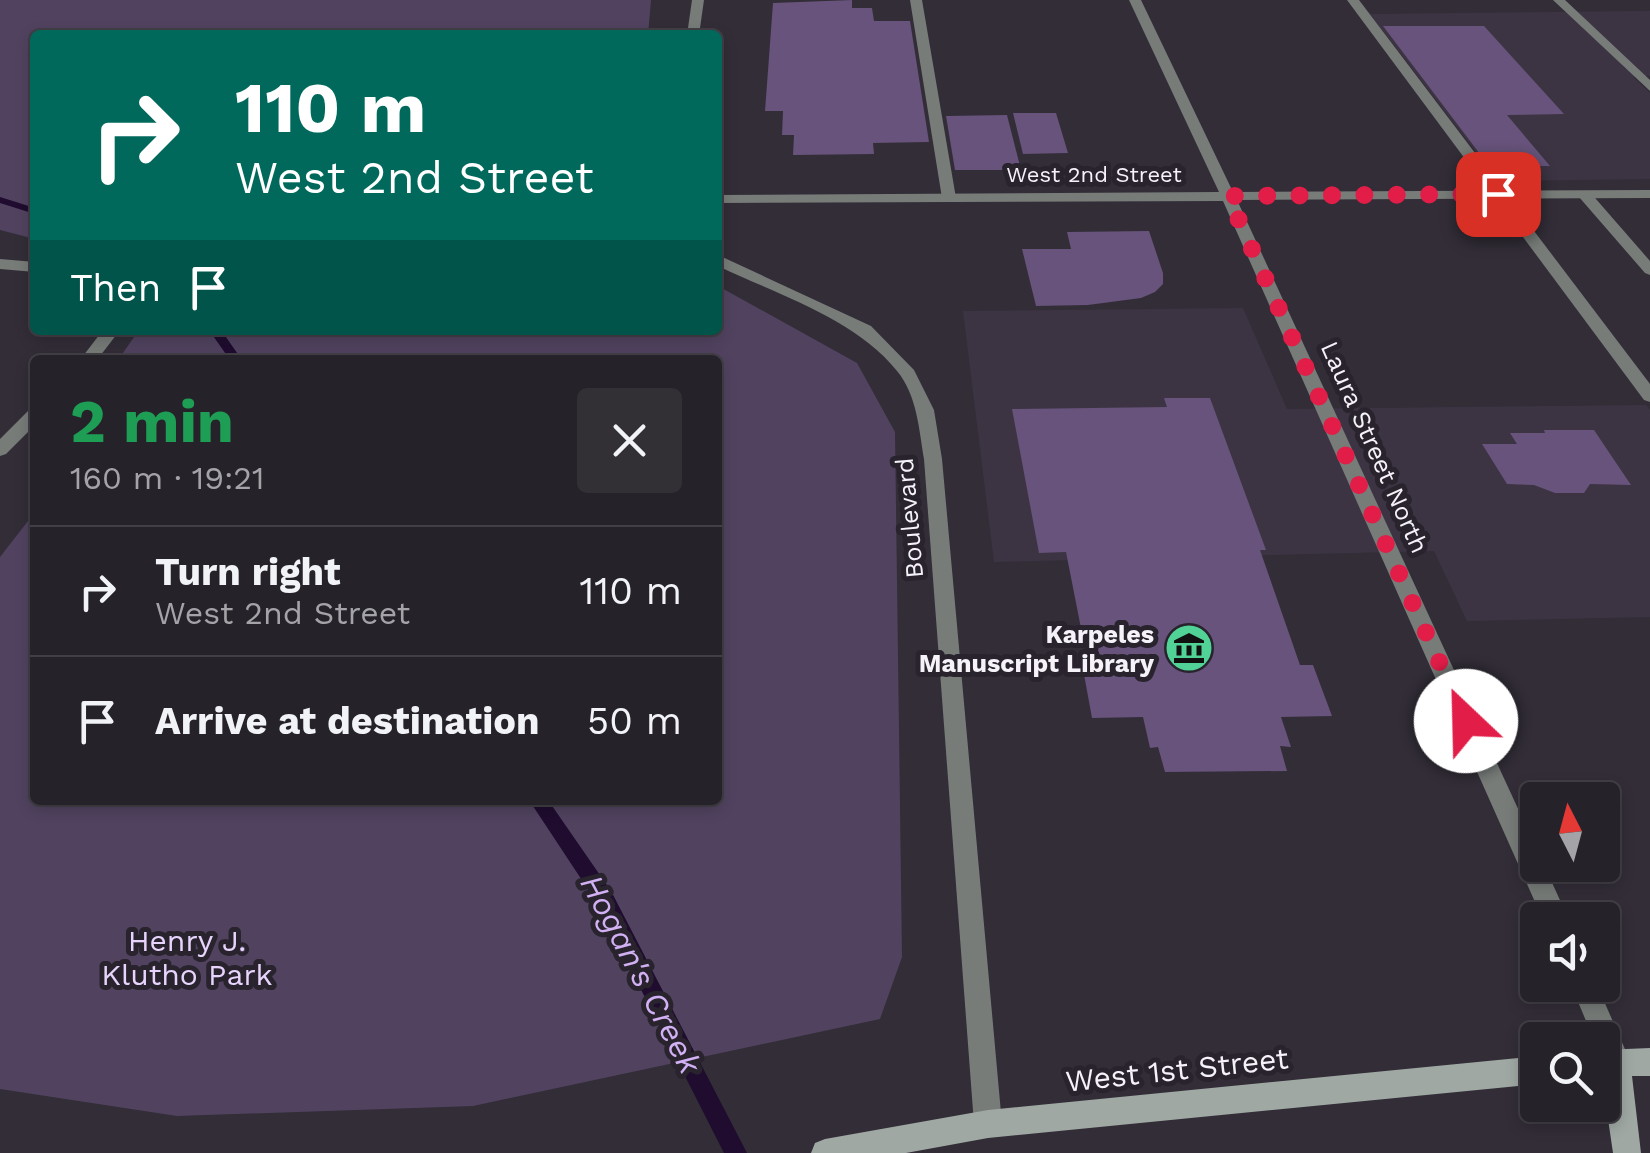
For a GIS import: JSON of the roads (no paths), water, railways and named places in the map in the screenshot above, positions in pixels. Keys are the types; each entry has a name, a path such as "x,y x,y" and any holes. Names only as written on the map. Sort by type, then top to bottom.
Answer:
{"street":[{"path":"694,30 698,0"},
{"path":"916,0 950,198"},
{"name":"Laura Street North","path":"1135,0 1548,902"},
{"path":"1353,0 1650,396"},
{"path":"1559,0 1650,87"},
{"path":"1584,194 1650,270"},
{"name":"West 2nd Street","path":"722,199 1650,194"},
{"name":"Boulevard","path":"722,262 865,330 906,370 925,410 933,460 988,1124"},
{"path":"0,264 30,266"},
{"path":"92,355 108,335"},
{"path":"0,450 30,419"},
{"path":"1620,1064 1650,1062"},
{"name":"West 1st Street","path":"838,1150 988,1124 1520,1072"},
{"path":"1620,1120 1626,1153"}],"waterway":[{"name":"Hogan's Creek","path":"0,200 30,209"},
{"name":"Hogan's Creek","path":"218,335 232,355"},
{"name":"Hogan's Creek","path":"541,805 604,897 736,1153"}],"place":[{"name":"Karpeles Manuscript Library","path":"1189,648"}],"park label":[{"name":"Henry J. Klutho Park","path":"187,958"}]}
